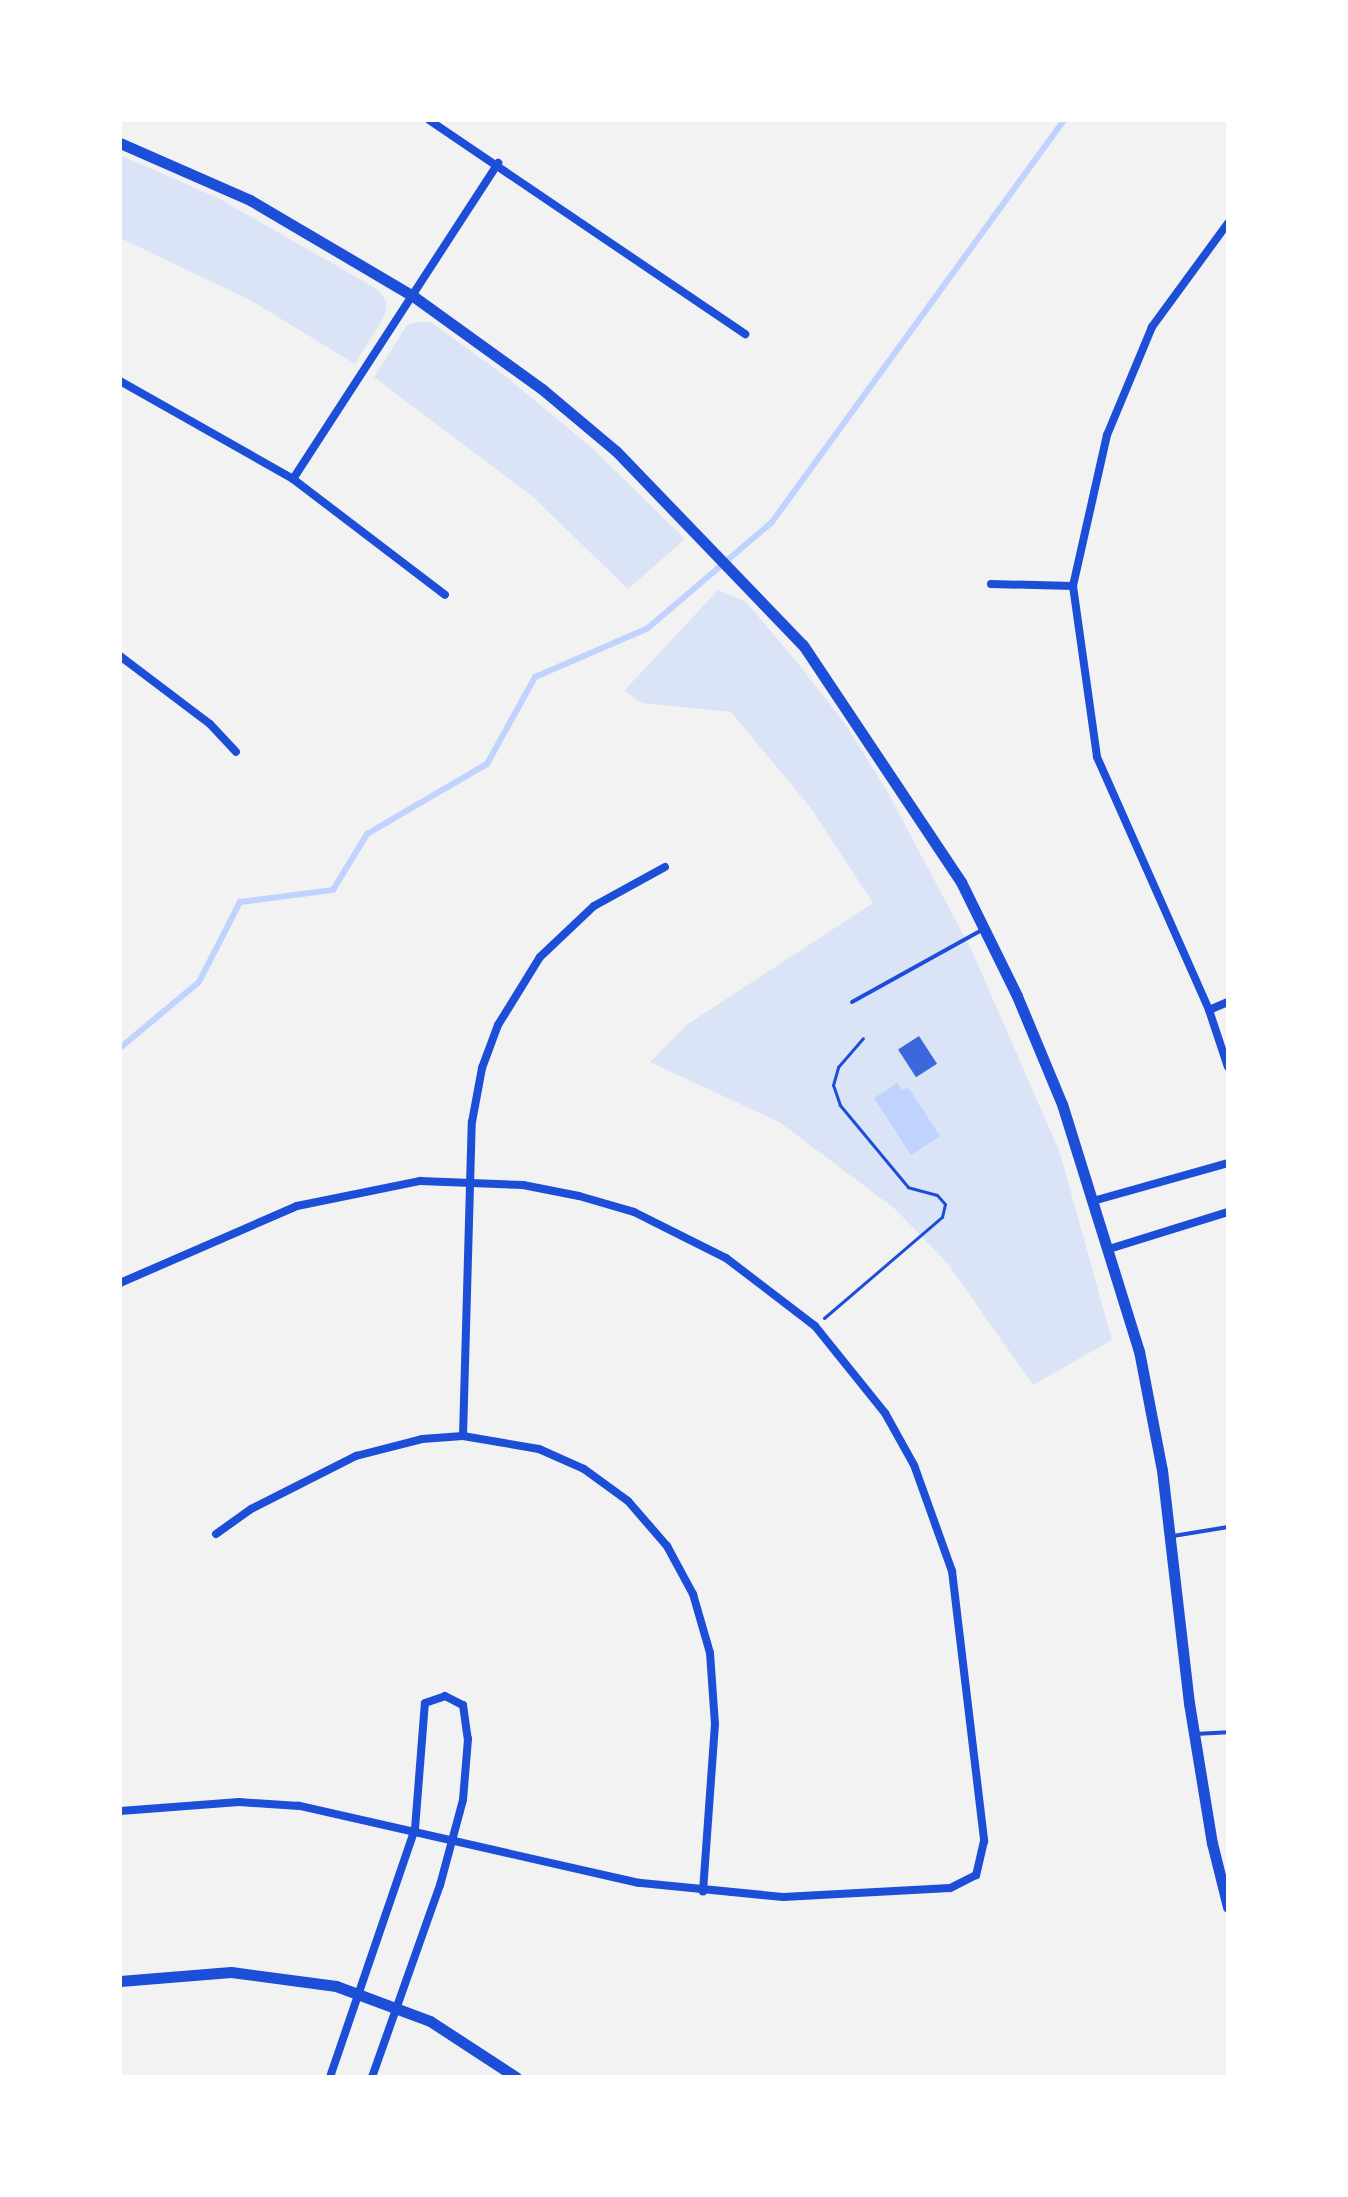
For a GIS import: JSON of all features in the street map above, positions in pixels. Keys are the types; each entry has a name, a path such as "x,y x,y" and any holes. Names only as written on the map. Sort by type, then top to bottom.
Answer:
{"street":[{"path":"429,120 498,163 745,334"},
{"path":"120,143 250,200 413,296 542,389 616,451 803,645 885,762 961,882 1062,1104 1139,1351 1170,1536 1194,1734 1228,1907"},
{"path":"293,479 498,163"},
{"path":"1228,223 1152,327 1107,435 1073,586 1097,757 1209,1010 1228,1067"},
{"path":"120,381 293,479 445,595"},
{"path":"991,584 1073,586"},
{"path":"120,656 210,724 236,752"},
{"path":"463,1436 472,1122 482,1068 516,991 540,957 594,906 665,867"},
{"path":"1209,1010 1228,1002"},
{"path":"1093,1201 1228,1163"},
{"path":"120,1283 297,1206 420,1181 523,1185 634,1212 726,1258 815,1326 885,1413 914,1465 952,1571 984,1841 976,1875 950,1888 856,1896 703,1892 548,1866 454,1839 343,1813 254,1803 120,1811"},
{"path":"1109,1249 1228,1212"},
{"path":"216,1534 251,1509 356,1456 422,1439 463,1436 539,1449 584,1469 628,1501 667,1546 693,1594 710,1653 715,1724 703,1892"},
{"path":"330,2077 415,1829 425,1703 445,1696 463,1705 468,1739 454,1839 372,2077"},
{"path":"120,1981 231,1972 360,1992 397,2005 488,2055 516,2077"}],"lane":[{"path":"852,1002 984,929"},
{"path":"1170,1536 1228,1527"},
{"path":"1194,1734 1228,1732"}],"path":[{"path":"815,1326 942,1217 945,1204 937,1195 908,1187 896,1176 840,1105 833,1085 838,1067 863,1038"}],"shaded area":[{"path":"120,155 218,198 377,289 387,302 385,315 355,364 250,300 120,238"},
{"path":"431,322 509,379 592,448 685,539 628,589 532,496 374,377 407,325"},
{"path":"718,590 746,602 796,661 846,725 887,791 972,951 1060,1153 1112,1340 1033,1385 948,1264 895,1209 779,1122 650,1062 688,1024 873,903 810,807 731,712 642,703 624,691"}],"water":[{"path":"897,1083 902,1090 908,1087 940,1136 911,1155 874,1098"}],"building":[{"path":"919,1036 937,1064 916,1077 898,1050"}],"waterway":[{"path":"120,1048 199,982 240,902 333,890 367,834 487,764 535,677 648,628 772,522 1064,120"}]}
